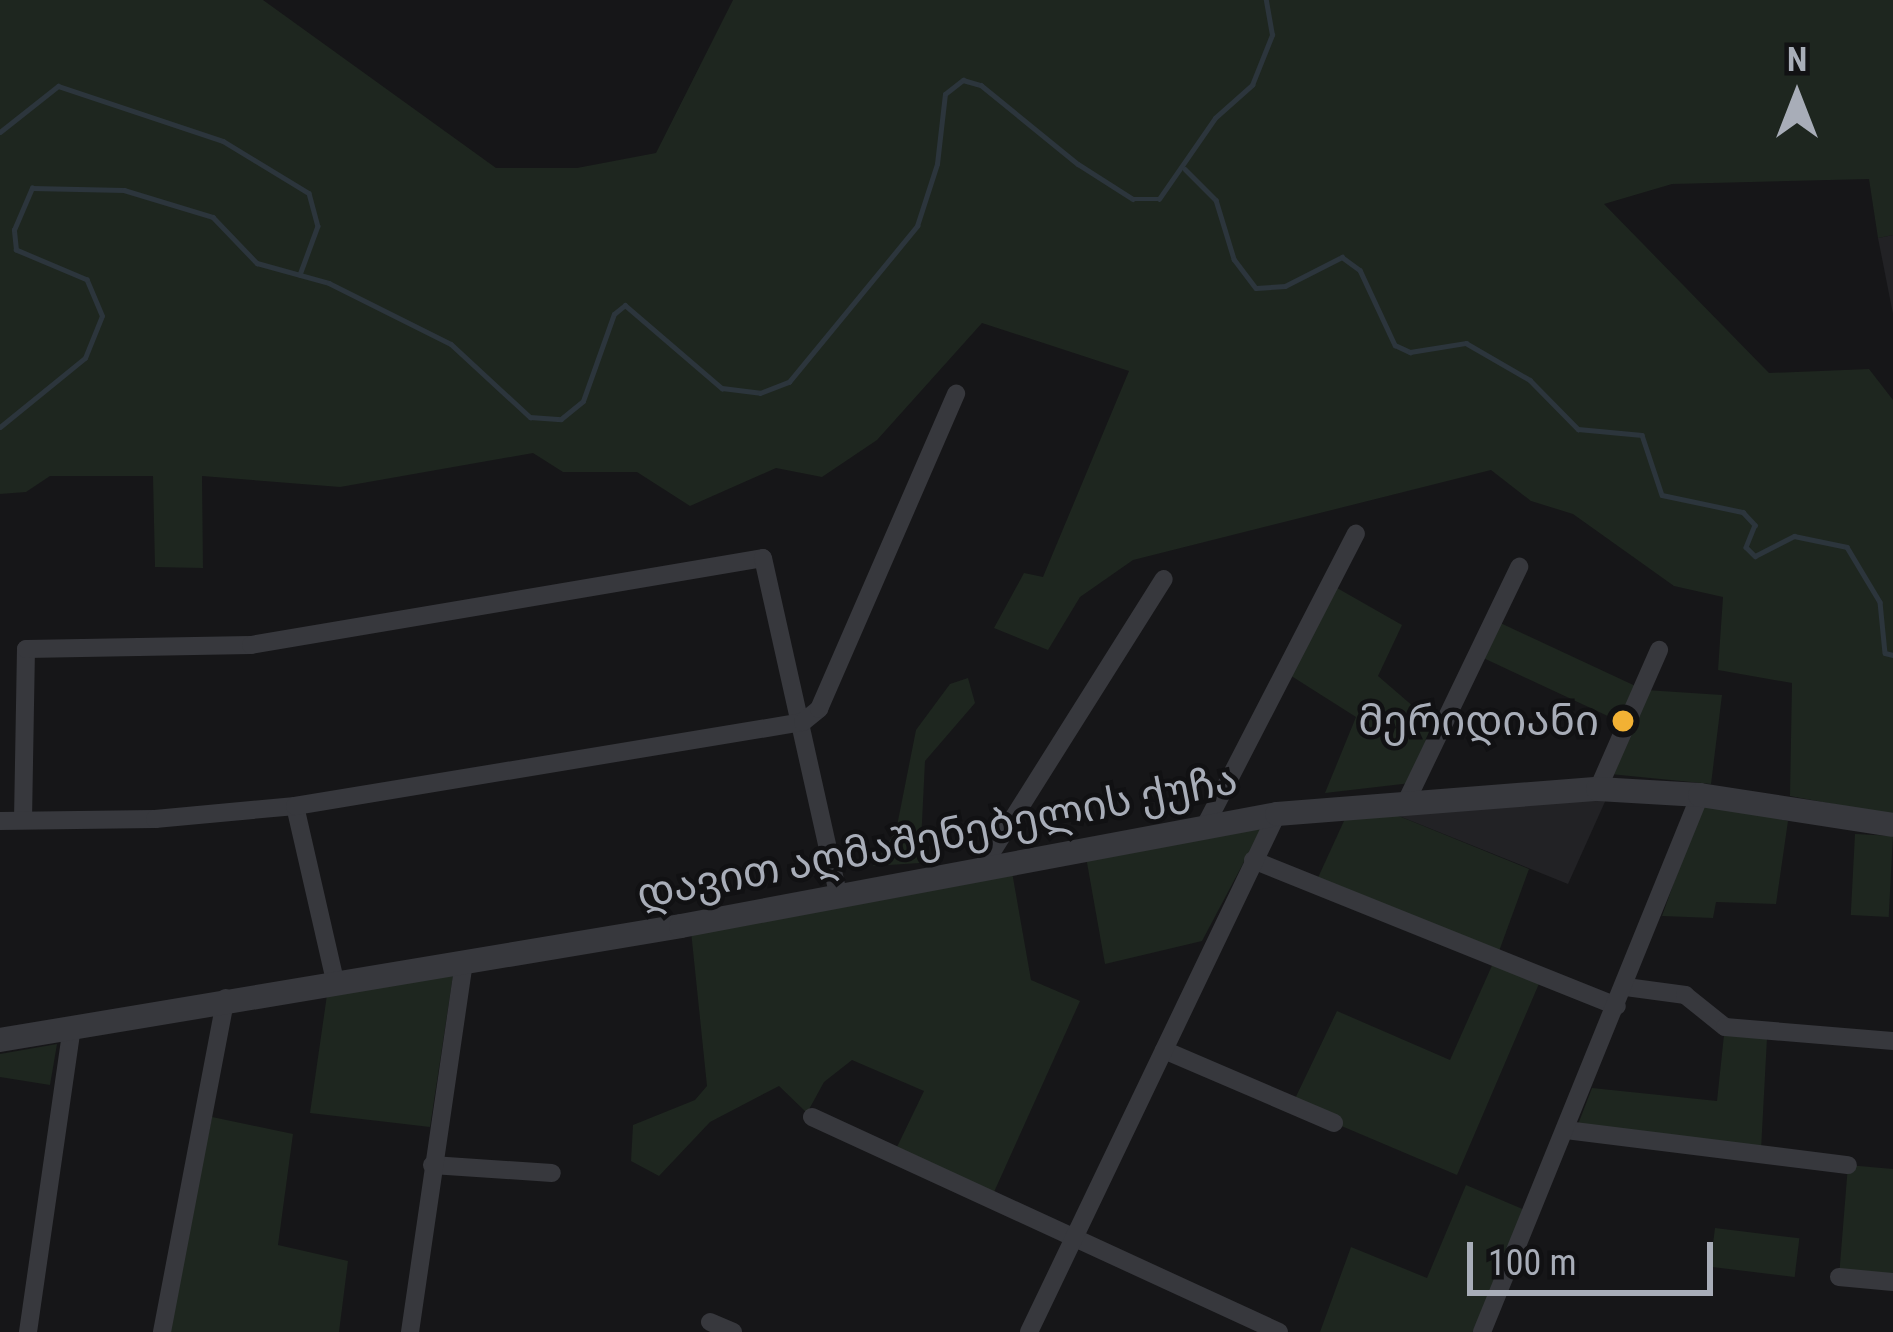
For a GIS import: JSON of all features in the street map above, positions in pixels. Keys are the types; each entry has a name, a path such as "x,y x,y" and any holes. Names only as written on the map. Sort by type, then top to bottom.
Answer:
{"street":[{"path":"0,821 155,819 295,806 803,722 819,709 956,394"},
{"path":"1205,826 1356,534"},
{"path":"23,820 26,649 251,645 763,558 839,897"},
{"path":"1407,800 1519,567"},
{"path":"983,866 1164,579"},
{"path":"1598,789 1659,650"},
{"name":"დავით აღმაშენებელის ქუჩა","path":"0,1040 839,897 983,866 1277,814 1407,800 1598,789 1700,795 1893,825"},
{"path":"1482,1332 1626,987 1700,795"},
{"path":"295,806 334,980"},
{"path":"1029,1332 1277,814"},
{"path":"1253,860 1617,1006"},
{"path":"410,1332 464,960"},
{"path":"1626,987 1685,994 1725,1027 1893,1041"},
{"path":"162,1332 226,998"},
{"path":"28,1332 72,1027"},
{"path":"1164,1050 1334,1123"},
{"path":"812,1117 1072,1243 1279,1332"},
{"path":"1566,1130 1848,1165"},
{"path":"432,1165 553,1173"},
{"path":"1839,1277 1893,1282"},
{"path":"710,1322 733,1332"}],"shaded area":[{"path":"0,0 263,0 496,168 577,168 656,153 733,0 1893,0 1893,235 1878,238 1869,179 1672,184 1604,204 1769,373 1869,369 1893,400 1893,815 1790,796 1792,683 1718,670 1723,597 1674,586 1573,514 1531,501 1491,470 1133,560 1080,597 1048,650 994,628 1024,573 1043,577 1129,371 982,323 877,440 822,477 776,468 690,506 637,472 563,472 533,453 340,487 202,476 203,568 155,567 153,476 50,476 26,492 0,494"},
{"path":"1893,235 1893,314 1878,238"},
{"path":"1330,584 1402,625 1378,676 1436,726 1411,783 1325,793 1356,717 1285,672"},
{"path":"1494,620 1641,688 1624,724 1478,655"},
{"path":"968,678 975,703 925,761 920,863 873,866 896,831 916,730 950,684"},
{"path":"1646,690 1722,695 1711,784 1610,774"},
{"path":"1608,795 1568,884 1379,808"},
{"path":"1703,801 1788,821 1776,904 1716,902 1713,918 1662,916"},
{"path":"1379,808 1529,869 1498,954 1316,882 1349,810"},
{"path":"1264,824 1202,941 1105,964 1086,857"},
{"path":"1855,834 1893,836 1889,917 1851,915"},
{"path":"1012,872 1031,980 1080,1001 994,1192 897,1147 924,1091 852,1060 824,1082 807,1113 779,1086 710,1122 659,1176 631,1161 633,1125 695,1100 707,1086 691,931"},
{"path":"1494,961 1541,979 1457,1175 1292,1105 1337,1011 1450,1060"},
{"path":"454,969 430,1127 310,1113 328,988"},
{"path":"1724,1035 1767,1038 1761,1150 1577,1127 1592,1088 1717,1101"},
{"path":"57,1044 50,1085 0,1077 0,1054"},
{"path":"212,1117 293,1134 278,1245 348,1261 339,1332 166,1332"},
{"path":"1848,1165 1893,1169 1893,1282 1839,1277"},
{"path":"1466,1185 1527,1211 1476,1332 1320,1332 1351,1247 1427,1278"},
{"path":"1715,1228 1799,1238 1795,1277 1710,1267"}],"waterway":[{"path":"0,427 85,358 102,316 87,280 16,250 14,230 32,188 124,190 213,217 257,263 329,283 451,344 530,417 561,419 583,401 614,314 625,305 722,388 760,393 789,382 917,226 937,164 945,94 963,80 981,85 1078,164 1133,199 1159,199 1215,118 1252,85 1272,35 1266,0"},
{"path":"0,132 58,86 223,141 309,193 318,226 300,275"},
{"path":"1185,169 1216,200 1234,259 1256,288 1285,286 1342,257 1360,270 1395,345 1410,352 1466,343 1530,380 1578,429 1642,435 1662,495 1743,512 1755,525 1746,547 1755,556 1794,536 1847,547 1880,602 1885,653 1893,655"}],"place":[{"name":"მერიდიანი","path":"1623,721"}]}
